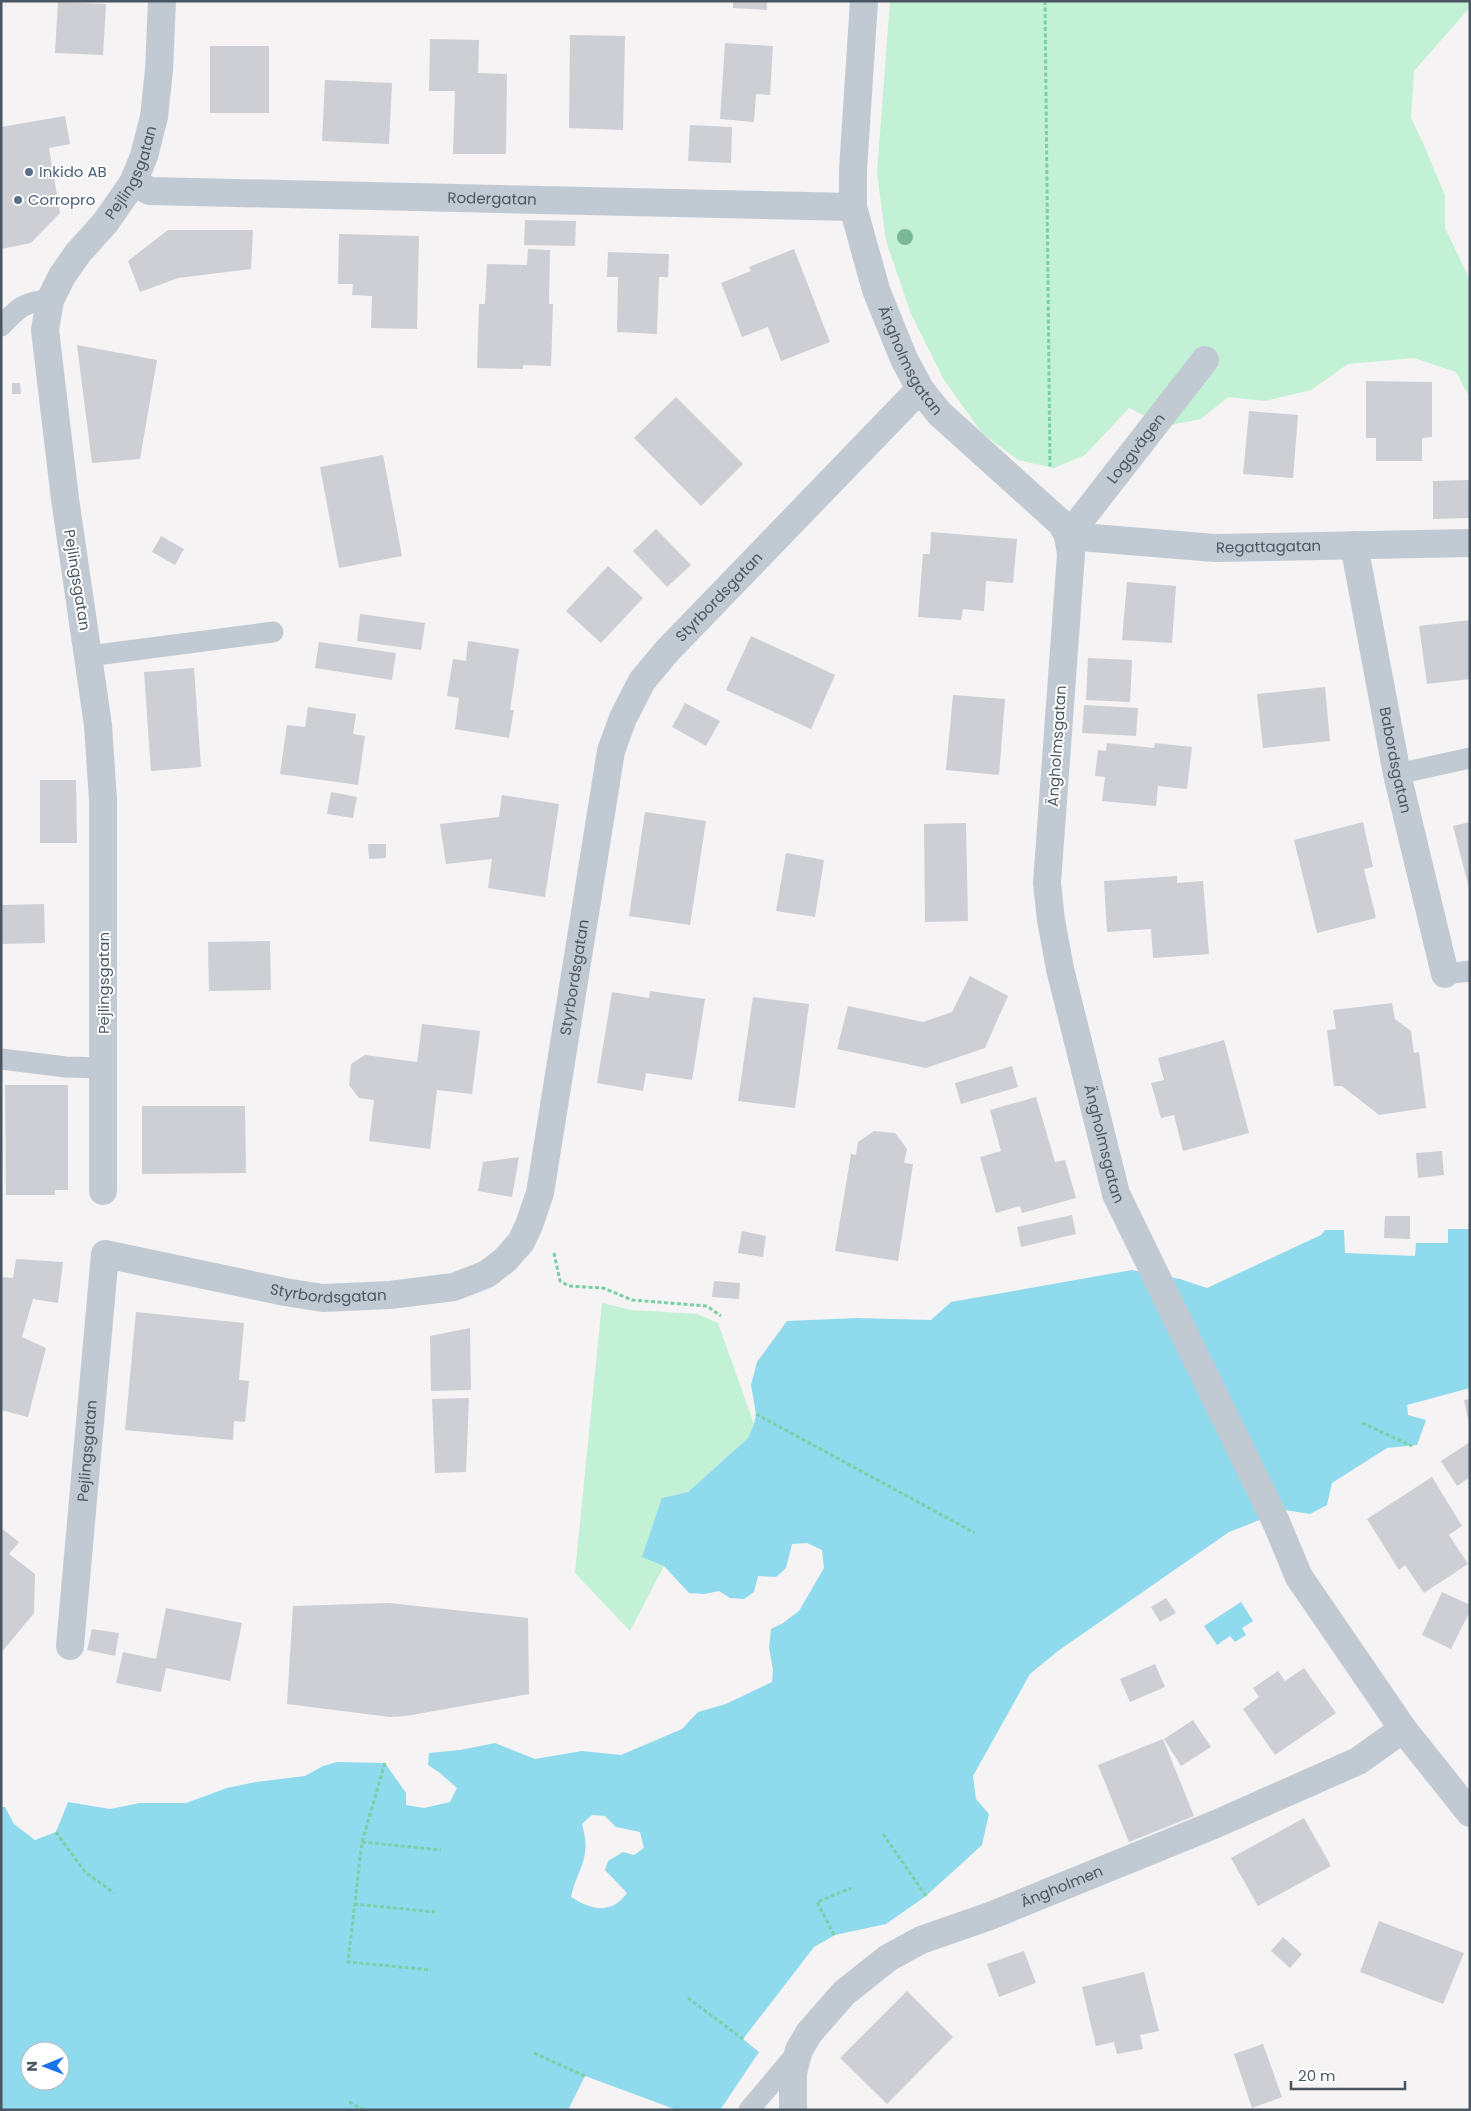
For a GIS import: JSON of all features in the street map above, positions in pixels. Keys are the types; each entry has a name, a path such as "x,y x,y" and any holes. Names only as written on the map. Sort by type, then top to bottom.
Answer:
{"street":[{"name":"Pejlingsgatan","path":"103,1191 103,800 98,726 65,499 45,330 50,300 62,276 105,223 133,183 144,156 154,117 159,70 162,1"},
{"name":"Ängholmsgatan","path":"864,1 853,170 853,207 876,290 904,359 920,389 939,413 1062,524 1068,536 1071,554 1047,883 1051,920 1060,969 1116,1194 1276,1522 1300,1577 1403,1729"},
{"name":"Rodergatan","path":"133,183 150,191 853,207"},
{"name":"Loggvägen","path":"1068,536 1205,360"},
{"name":"Styrbordsgatan","path":"105,1254 285,1292 323,1298 390,1295 454,1287 487,1274 505,1260 521,1242 540,1193 611,751 623,718 642,681 667,650 920,389"},
{"name":"Regattagatan","path":"1068,536 1215,548 1470,543"},
{"name":"Babordsgatan","path":"1354,545 1397,774 1457,972"},
{"name":"Pejlingsgatan","path":"70,1646 105,1254"},
{"path":"1403,1729 1470,1812"},
{"name":"Ängholmen","path":"793,2110 793,2072 799,2050 809,2033 844,1994 888,1958 921,1940 998,1913 1358,1761 1403,1729"}],"lane":[{"path":"1,326 13,314 32,301 50,300"},
{"path":"89,656 273,632"},
{"path":"1397,774 1470,758"},
{"path":"1,1059 66,1067 104,1068"},
{"path":"749,2110 799,2050"}],"path":[{"path":"1045,1 1050,514"},
{"path":"529,1225 549,1243 556,1257 560,1281 569,1286 603,1288 632,1300 707,1306 722,1316"},
{"path":"756,1414 975,1533"},
{"path":"1362,1422 1412,1446"},
{"path":"385,1763 362,1842 348,1962 431,1970"},
{"path":"56,1832 85,1872 114,1893"},
{"path":"883,1834 926,1896"},
{"path":"362,1842 441,1850"},
{"path":"834,1935 817,1902 851,1888"},
{"path":"354,1904 435,1912"},
{"path":"688,1998 743,2039"},
{"path":"534,2053 585,2076"},
{"path":"349,2102 364,2110"}],"green space":[{"path":"890,1 1470,1 1470,7 1414,71 1411,118 1445,195 1445,228 1470,280 1470,398 1456,372 1414,358 1348,364 1311,390 1265,401 1228,397 1201,419 1165,426 1129,408 1085,455 1054,468 1018,460 982,433 944,380 911,314 886,241 877,173"},
{"path":"602,1303 631,1310 697,1314 718,1323 754,1424 748,1438 688,1492 662,1498 664,1566 630,1631 575,1573"}],"water":[{"path":"1448,1229 1470,1229 1470,1388 1407,1405 1408,1415 1426,1420 1417,1445 1387,1448 1332,1483 1327,1505 1310,1514 1285,1510 1229,1532 1058,1651 1030,1674 973,1776 976,1799 989,1814 982,1845 926,1896 886,1924 835,1935 814,1947 743,2039 759,2052 720,2110 677,2110 585,2076 568,2110 1,2110 1,1807 5,1807 14,1824 35,1840 56,1832 68,1802 110,1809 140,1803 186,1803 227,1788 256,1782 305,1776 323,1766 337,1762 385,1763 406,1793 406,1805 424,1808 450,1802 457,1788 428,1765 429,1753 460,1750 495,1743 535,1759 582,1751 621,1755 682,1729 698,1712 726,1704 772,1682 773,1670 769,1647 771,1629 799,1611 824,1568 822,1550 807,1543 792,1544 786,1568 776,1577 758,1576 754,1592 744,1599 730,1598 719,1591 704,1594 689,1593 664,1566 642,1557 662,1498 688,1492 748,1438 756,1414 751,1385 757,1362 787,1321 857,1318 931,1320 951,1302 1132,1270 1180,1279 1207,1288 1321,1235 1325,1230 1344,1230 1345,1253 1415,1256 1416,1243 1448,1243","holes":["592,1815 605,1816 616,1827 640,1832 644,1848 634,1855 623,1852 608,1861 605,1870 627,1893 614,1905 600,1908 586,1905 571,1897 585,1854 585,1836 582,1824"]},
{"path":"1241,1602 1253,1621 1242,1628 1246,1635 1235,1642 1230,1636 1217,1645 1204,1626"}],"building":[{"path":"733,1 767,1 767,10 733,8"},
{"path":"58,2 106,4 103,55 55,53"},
{"path":"570,35 625,36 623,130 569,128"},
{"path":"430,39 479,40 478,73 507,74 506,154 453,154 455,91 429,91"},
{"path":"725,43 773,46 770,95 756,94 754,122 720,119"},
{"path":"210,46 269,46 269,113 210,113"},
{"path":"325,80 392,83 389,144 322,141"},
{"path":"65,116 70,144 49,148 60,213 31,243 1,249 1,127"},
{"path":"690,125 732,127 731,163 688,161"},
{"path":"525,220 576,221 575,246 524,245"},
{"path":"168,230 253,230 251,269 178,278 140,292 128,261"},
{"path":"339,234 419,236 417,329 371,328 372,296 352,295 353,284 338,284"},
{"path":"528,249 550,250 549,304 553,304 551,366 523,365 523,369 477,368 479,304 485,304 487,264 527,265"},
{"path":"794,249 830,342 781,361 768,327 742,337 721,283 751,271 749,267"},
{"path":"608,252 669,254 668,277 659,277 657,334 617,332 618,277 607,277"},
{"path":"77,345 157,360 140,459 92,463"},
{"path":"1366,381 1432,382 1432,437 1422,438 1422,461 1376,461 1376,438 1366,438"},
{"path":"12,383 20,383 21,394 12,394"},
{"path":"676,397 743,464 701,506 634,438"},
{"path":"1249,411 1298,415 1293,478 1243,474"},
{"path":"383,455 402,556 339,568 320,467"},
{"path":"1470,480 1470,518 1433,519 1433,481"},
{"path":"656,529 691,565 667,587 633,551"},
{"path":"931,532 1017,539 1013,583 986,581 984,611 963,609 961,620 918,617 923,554 930,554"},
{"path":"161,536 184,549 175,565 152,552"},
{"path":"608,566 643,598 601,643 566,611"},
{"path":"1127,582 1176,586 1172,643 1122,640"},
{"path":"360,614 425,623 421,650 357,641"},
{"path":"1470,620 1470,679 1427,684 1419,626"},
{"path":"751,636 835,675 811,729 726,690"},
{"path":"468,641 519,649 510,710 514,710 509,738 455,729 459,698 447,696 453,659 466,661"},
{"path":"319,642 396,653 392,680 315,668"},
{"path":"1088,658 1132,660 1130,702 1086,700"},
{"path":"194,668 201,767 151,771 144,672"},
{"path":"1325,687 1330,741 1263,748 1257,694"},
{"path":"953,695 1005,699 999,775 946,770"},
{"path":"685,703 720,721 706,746 672,727"},
{"path":"1084,705 1138,708 1136,736 1082,733"},
{"path":"308,707 356,714 353,734 365,736 358,785 280,774 287,725 305,727"},
{"path":"1107,743 1154,748 1155,743 1192,747 1187,789 1158,786 1156,806 1102,801 1105,777 1095,776 1098,750 1106,751"},
{"path":"40,780 76,780 77,843 40,843"},
{"path":"331,792 357,797 353,818 327,814"},
{"path":"502,795 559,804 545,897 488,888 492,859 446,864 440,824 499,817"},
{"path":"645,812 706,821 690,925 629,916"},
{"path":"1363,822 1373,867 1364,869 1376,918 1317,933 1294,840"},
{"path":"1470,822 1470,888 1469,888 1453,826"},
{"path":"966,823 968,921 925,922 924,824"},
{"path":"368,844 386,844 386,858 369,859"},
{"path":"786,853 824,860 815,917 776,911"},
{"path":"1177,876 1177,883 1203,881 1209,954 1153,958 1151,929 1107,932 1104,881"},
{"path":"44,904 45,943 1,944 1,905"},
{"path":"270,941 271,990 209,991 208,942"},
{"path":"970,976 1008,996 985,1048 926,1068 837,1049 848,1006 923,1022 952,1012"},
{"path":"650,991 705,999 692,1080 646,1073 643,1091 597,1083 612,992 649,998"},
{"path":"753,997 809,1004 795,1108 738,1101"},
{"path":"1392,1003 1395,1019 1411,1031 1414,1053 1419,1052 1426,1108 1379,1115 1342,1086 1334,1086 1327,1030 1336,1029 1333,1010"},
{"path":"422,1024 480,1031 472,1094 437,1090 430,1149 369,1141 374,1100 359,1098 349,1085 351,1064 365,1055 417,1062"},
{"path":"1224,1040 1249,1133 1183,1151 1174,1115 1161,1118 1151,1083 1164,1080 1158,1058"},
{"path":"1012,1066 1018,1087 961,1104 955,1083"},
{"path":"5,1085 68,1085 68,1190 55,1190 55,1195 6,1195"},
{"path":"1036,1097 1055,1162 1065,1160 1076,1198 1022,1213 1020,1206 996,1213 980,1157 1001,1151 990,1110"},
{"path":"142,1106 245,1106 246,1173 142,1174"},
{"path":"874,1131 895,1133 907,1149 904,1163 913,1164 898,1261 835,1251 851,1154 856,1155 858,1142"},
{"path":"1442,1151 1444,1175 1418,1178 1416,1153"},
{"path":"519,1157 512,1197 478,1191 483,1162"},
{"path":"1072,1215 1076,1234 1021,1247 1017,1227"},
{"path":"1385,1216 1410,1216 1410,1239 1384,1238"},
{"path":"742,1231 766,1236 763,1257 738,1253"},
{"path":"16,1259 63,1262 58,1303 33,1299 22,1337 46,1348 28,1417 1,1410 1,1277 13,1278"},
{"path":"714,1281 740,1283 739,1299 712,1297"},
{"path":"136,1312 244,1323 239,1380 249,1381 245,1422 234,1421 233,1440 125,1430"},
{"path":"470,1328 471,1390 431,1391 430,1336"},
{"path":"469,1398 466,1472 435,1473 432,1399"},
{"path":"1470,1399 1470,1419 1468,1419 1464,1400"},
{"path":"1470,1442 1470,1477 1457,1486 1441,1461"},
{"path":"1432,1477 1462,1526 1449,1535 1468,1564 1424,1593 1405,1565 1399,1570 1367,1519"},
{"path":"1,1528 19,1542 9,1554 35,1574 34,1613 1,1653"},
{"path":"1442,1592 1470,1605 1470,1611 1451,1649 1422,1635"},
{"path":"1166,1598 1176,1613 1160,1622 1151,1607"},
{"path":"389,1603 528,1618 529,1694 406,1716 390,1717 287,1704 293,1606"},
{"path":"166,1608 242,1623 230,1681 166,1668 161,1692 116,1683 123,1652 156,1659"},
{"path":"92,1629 119,1633 115,1656 87,1650"},
{"path":"1155,1664 1165,1687 1130,1702 1120,1679"},
{"path":"1304,1668 1336,1713 1275,1755 1243,1709 1259,1697 1253,1688 1278,1671 1285,1681"},
{"path":"1193,1720 1211,1747 1181,1766 1164,1739"},
{"path":"1163,1739 1194,1816 1129,1842 1098,1765"},
{"path":"1304,1818 1331,1866 1258,1906 1231,1858"},
{"path":"1379,1921 1464,1953 1443,2004 1360,1972"},
{"path":"1283,1937 1302,1954 1290,1968 1271,1951"},
{"path":"1024,1951 1036,1983 999,1997 987,1964"},
{"path":"1144,1972 1159,2031 1140,2035 1143,2049 1117,2054 1114,2042 1096,2046 1082,1987"},
{"path":"907,1991 953,2037 887,2104 840,2058"},
{"path":"1263,2044 1282,2097 1252,2108 1234,2054"}],"place":[{"name":"Inkido AB","path":"29,172"},
{"name":"Corropro","path":"18,200"}]}
